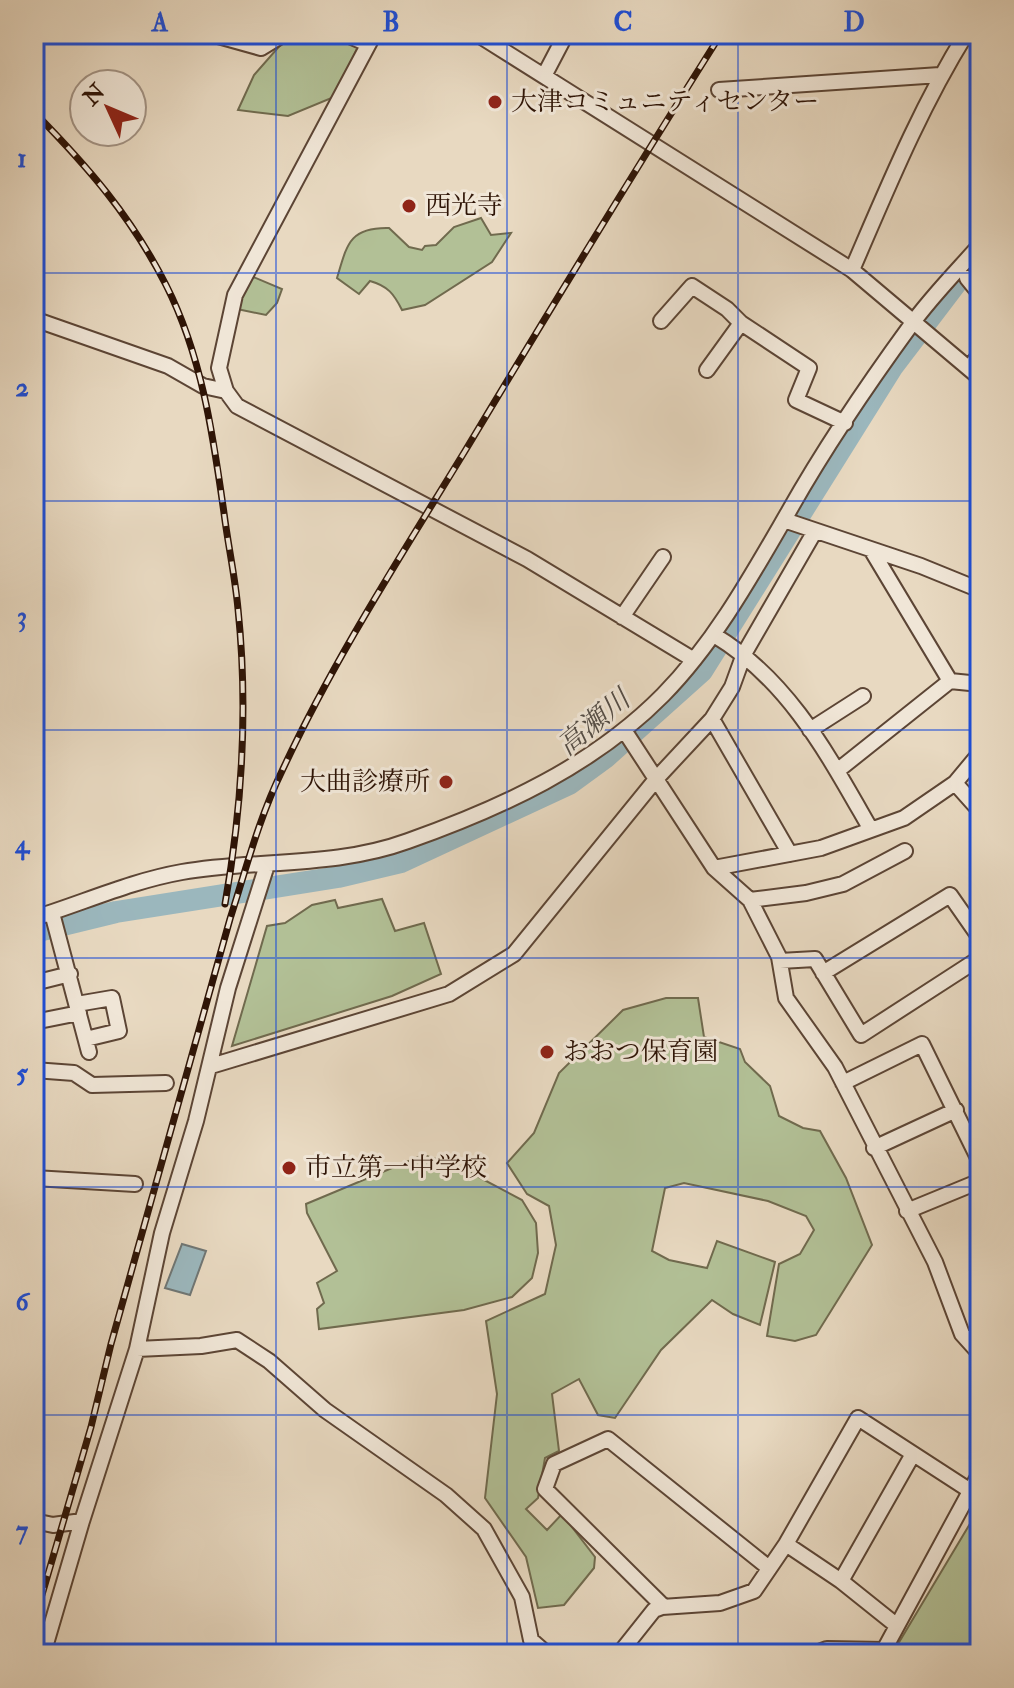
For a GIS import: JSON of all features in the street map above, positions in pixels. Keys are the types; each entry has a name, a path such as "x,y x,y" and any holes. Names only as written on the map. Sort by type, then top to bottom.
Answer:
{"street":[{"path":"211,34 261,48 284,34"},
{"path":"345,34 371,39 235,295 219,368 226,391 237,406 527,559 694,660"},
{"path":"477,34 852,270 975,373 980,354"},
{"path":"544,76 566,34"},
{"path":"852,270 940,75 966,34"},
{"path":"719,90 940,75"},
{"path":"34,918 131,885 182,872 364,856 409,841 537,788 583,762 662,696 714,635 845,423 912,323 980,245"},
{"path":"967,278 980,294"},
{"path":"661,321 692,286 809,368 796,400 845,423"},
{"path":"34,319 168,366 203,386 226,391"},
{"path":"707,370 741,323"},
{"path":"784,520 921,566 980,590"},
{"path":"211,1066 449,994 514,954 657,778 712,719 732,687 744,654 815,531"},
{"path":"872,551 950,681"},
{"path":"622,617 663,557"},
{"path":"714,635 744,654 793,702 870,828"},
{"path":"837,771 950,681 980,684"},
{"path":"810,730 863,696"},
{"path":"712,719 790,854"},
{"path":"624,730 714,868 750,900 780,961 786,998 835,1067 935,1262 962,1334 980,1354"},
{"path":"714,868 821,848 904,818 955,783 980,753"},
{"path":"955,783 980,811"},
{"path":"750,900 806,893 843,884 905,851"},
{"path":"43,1654 137,1349 162,1233 211,1066 228,988 267,865"},
{"path":"823,973 950,895 980,938"},
{"path":"34,1022 78,1008 112,998 119,1031 87,1046 78,1008 70,974 52,913"},
{"path":"780,961 815,959 861,1035 980,958"},
{"path":"34,983 70,974"},
{"path":"843,1083 922,1044 980,1162"},
{"path":"34,1070 74,1073 92,1085 166,1083"},
{"path":"874,1148 956,1110"},
{"path":"34,1178 135,1184"},
{"path":"907,1211 980,1181"},
{"path":"137,1349 201,1346 237,1340 269,1361 325,1410 446,1495 484,1529 522,1597 531,1640 547,1654"},
{"path":"619,1654 654,1610 720,1603 754,1591 786,1544 858,1418 969,1490"},
{"path":"664,1607 545,1489 554,1464 608,1439 769,1568"},
{"path":"841,1581 913,1454"},
{"path":"814,1654 827,1649 884,1650 980,1473"},
{"path":"34,1521 53,1525 82,1521"},
{"path":"786,1544 841,1581 896,1625"}],"green space":[{"path":"290,34 339,34 360,43 334,97 288,116 238,110 254,75"},
{"path":"481,218 491,235 511,233 492,262 425,305 402,310 393,295 381,285 370,281 359,294 337,278 347,247 365,231 389,228 409,247 422,250 425,246 436,245 454,227"},
{"path":"251,276 282,289 277,303 266,315 237,309"},
{"path":"382,899 395,931 424,923 441,974 392,996 232,1046 267,926 285,923 312,905 335,900 338,908"},
{"path":"666,998 698,998 704,1037 740,1049 745,1062 770,1086 779,1116 803,1128 820,1131 846,1178 872,1245 816,1335 795,1341 767,1336 779,1264 800,1254 814,1230 806,1216 768,1201 684,1183 665,1188 652,1251 669,1260 707,1268 717,1241 775,1262 760,1325 733,1314 712,1300 661,1350 615,1418 598,1415 579,1379 552,1394 559,1451 545,1458 538,1498 526,1509 547,1530 562,1514 595,1557 594,1568 564,1605 538,1608 526,1557 485,1498 497,1394 486,1321 545,1294 556,1245 549,1206 527,1194 507,1163 534,1133 559,1073 623,1010"},
{"path":"423,1155 456,1165 522,1200 536,1223 538,1253 532,1278 512,1297 464,1310 319,1329 317,1309 324,1303 317,1283 337,1271 307,1213 306,1204"},
{"path":"980,1507 980,1654 892,1654"}],"water":[{"path":"182,1244 206,1251 190,1295 165,1288"}],"waterway":[{"name":"高瀬川","path":"34,932 116,912 338,877 401,862 569,784 606,757 702,671 893,366 976,257"}],"railway":[{"path":"34,1622 91,1427 111,1344 230,919 266,807 302,729 369,608 721,34"},
{"path":"34,112 107,193 152,260 189,340 204,396 235,585 243,683 242,757 236,831 225,904"}],"place":[{"name":"大津コミュニティセンター","path":"495,102"},
{"name":"西光寺","path":"409,206"},
{"name":"大曲診療所","path":"446,782"},
{"name":"おおつ保育園","path":"547,1052"},
{"name":"市立第一中学校","path":"289,1168"}]}
